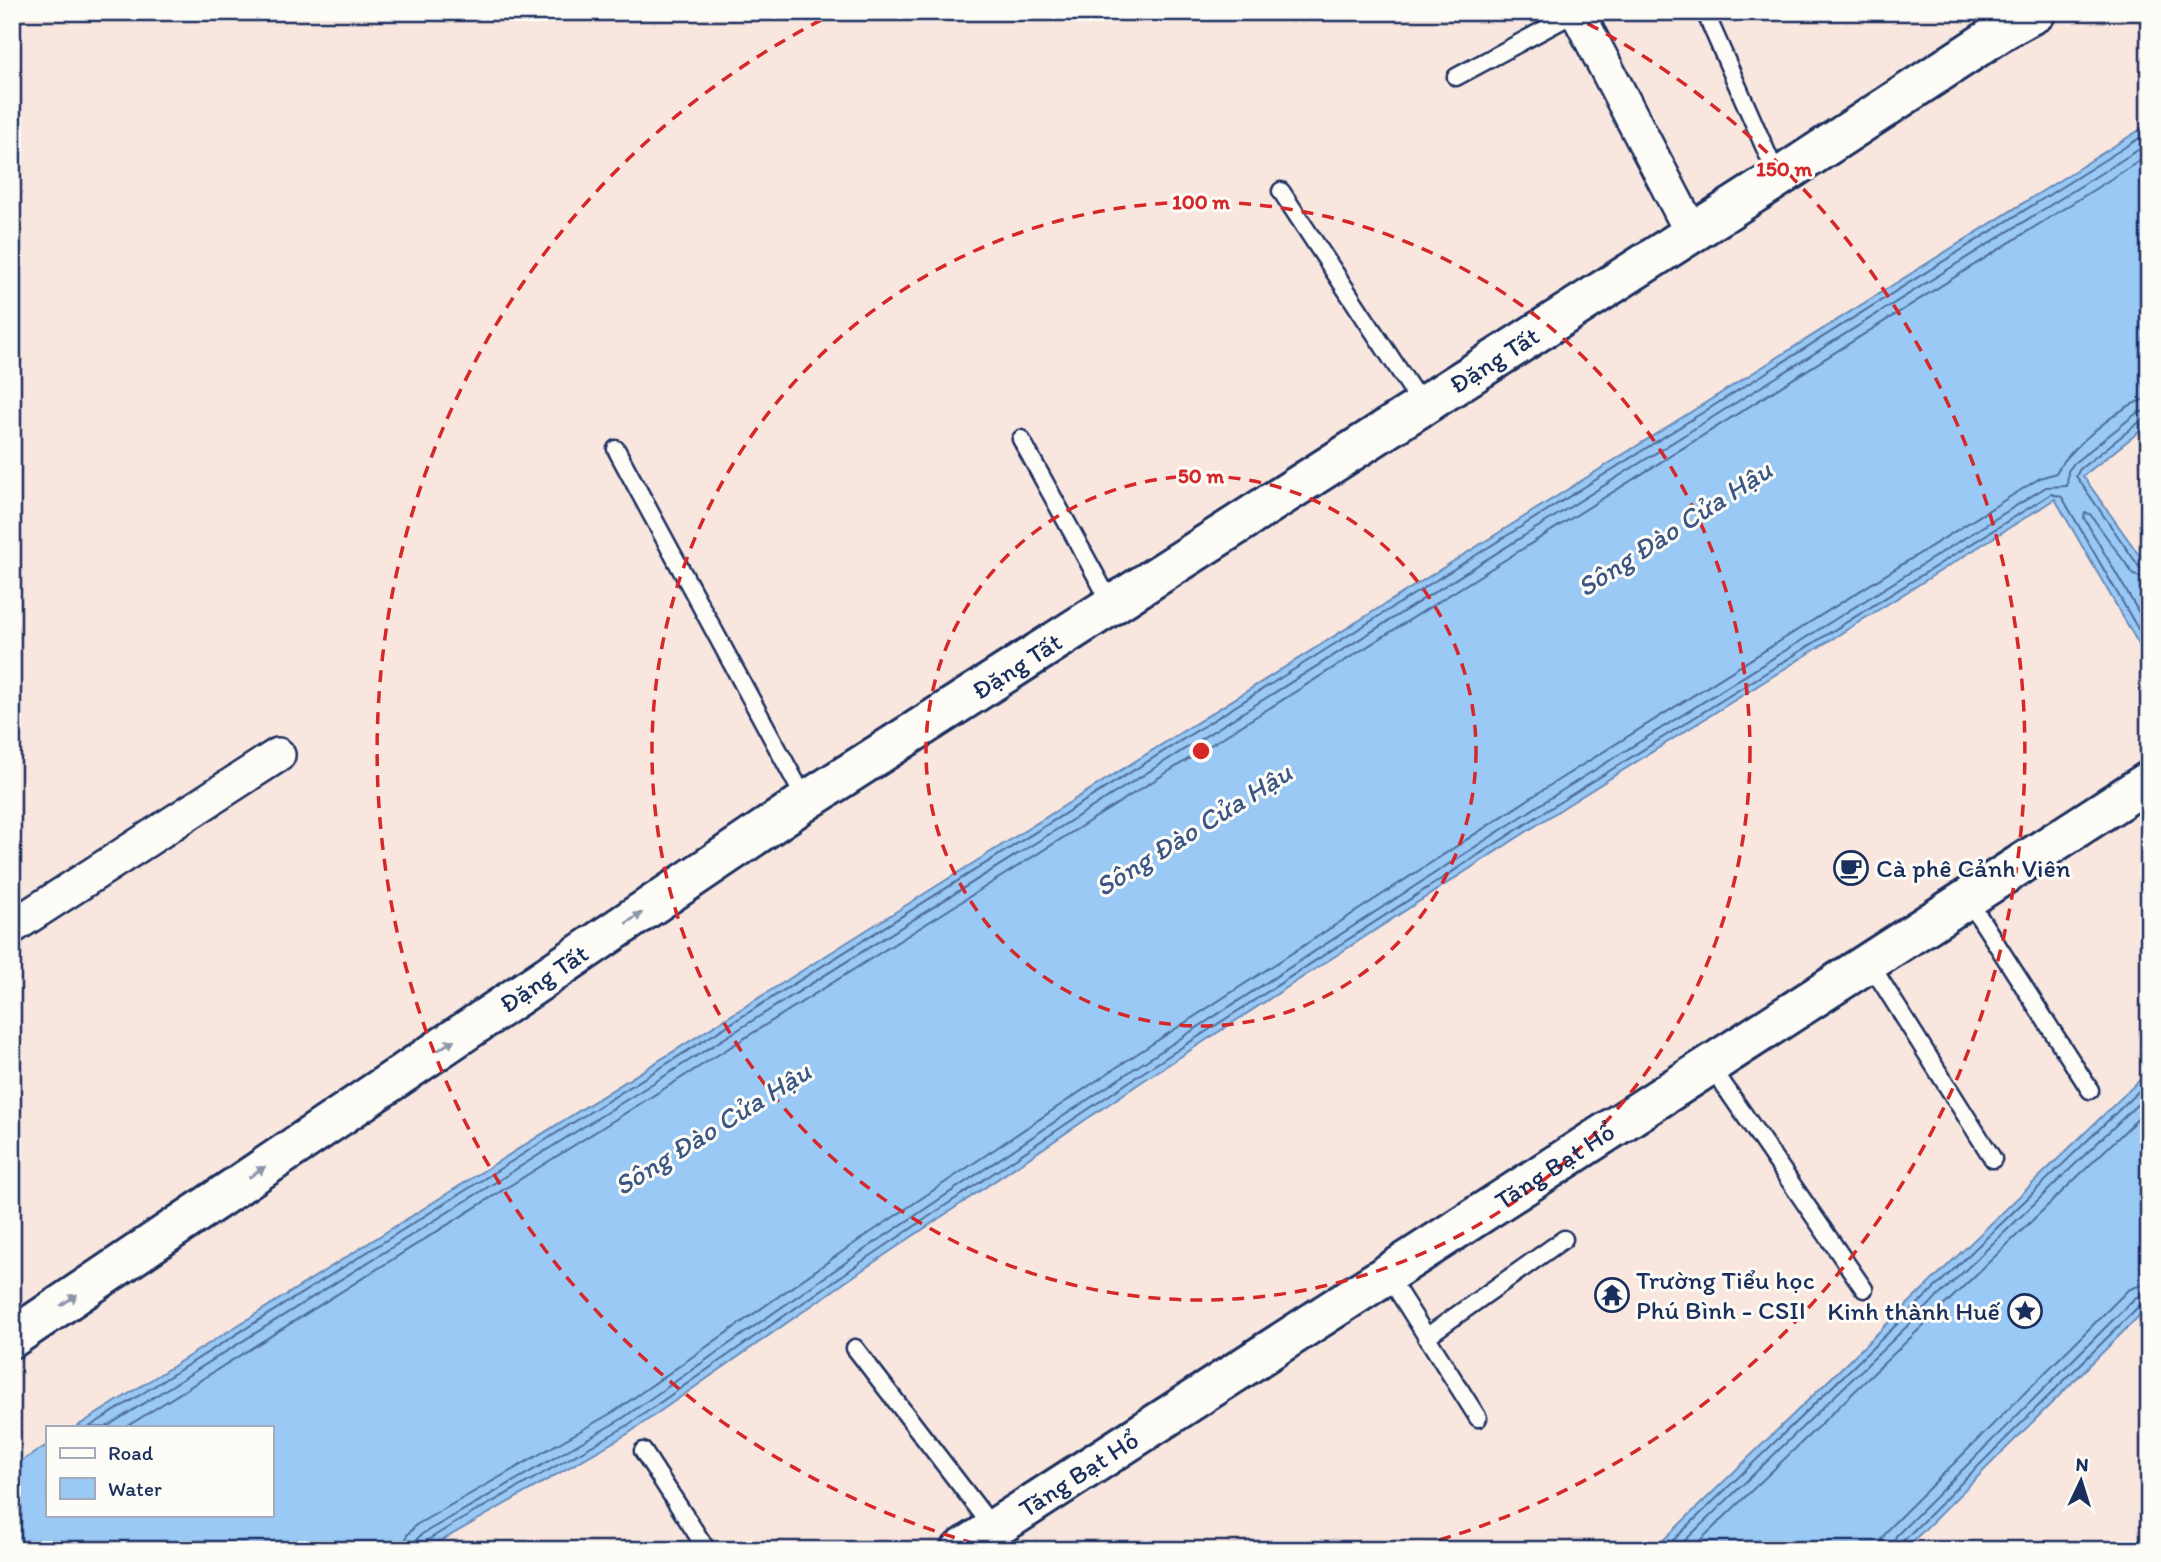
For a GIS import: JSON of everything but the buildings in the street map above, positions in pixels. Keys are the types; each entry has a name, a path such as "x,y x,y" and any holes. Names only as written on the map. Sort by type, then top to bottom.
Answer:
{"street":[{"path":"1577,12 1692,233"},
{"name":"Đặng Tất","path":"12,1338 806,801 1113,607 1422,405 1778,178 2012,18"},
{"path":"12,926 278,755"},
{"name":"Tăng Bạt Hổ","path":"961,1550 2149,781"}],"lane":[{"path":"1456,77 1577,12"},
{"path":"1705,12 1778,178"},
{"path":"1281,191 1422,405"},
{"path":"1021,439 1113,607"},
{"path":"616,449 806,801"},
{"path":"1967,898 2090,1090"},
{"path":"1869,962 1993,1159"},
{"path":"1710,1065 1864,1289"},
{"path":"1426,1338 1564,1239"},
{"path":"1387,1274 1478,1418"},
{"path":"855,1348 994,1529"},
{"path":"643,1451 707,1550"}],"water":[{"name":"Sông Đào Cửa Hậu","path":"2149,124 2149,424 2083,476 2149,569 2149,662 2055,499 1566,806 1140,1083 864,1269 629,1433 425,1550 12,1550 12,1467 46,1446 46,1516 273,1516 273,1426 78,1426"},
{"name":"Kinh thành Huế","path":"2149,1071 2149,1306 1904,1550 1653,1550"}],"place":[{"name":"Cà phê Cảnh Viên","path":"1851,868"},
{"name":"Trường Tiểu học Phú Bình - CSII","path":"1612,1295"},
{"name":"Kinh thành Huế","path":"2025,1311"}]}
